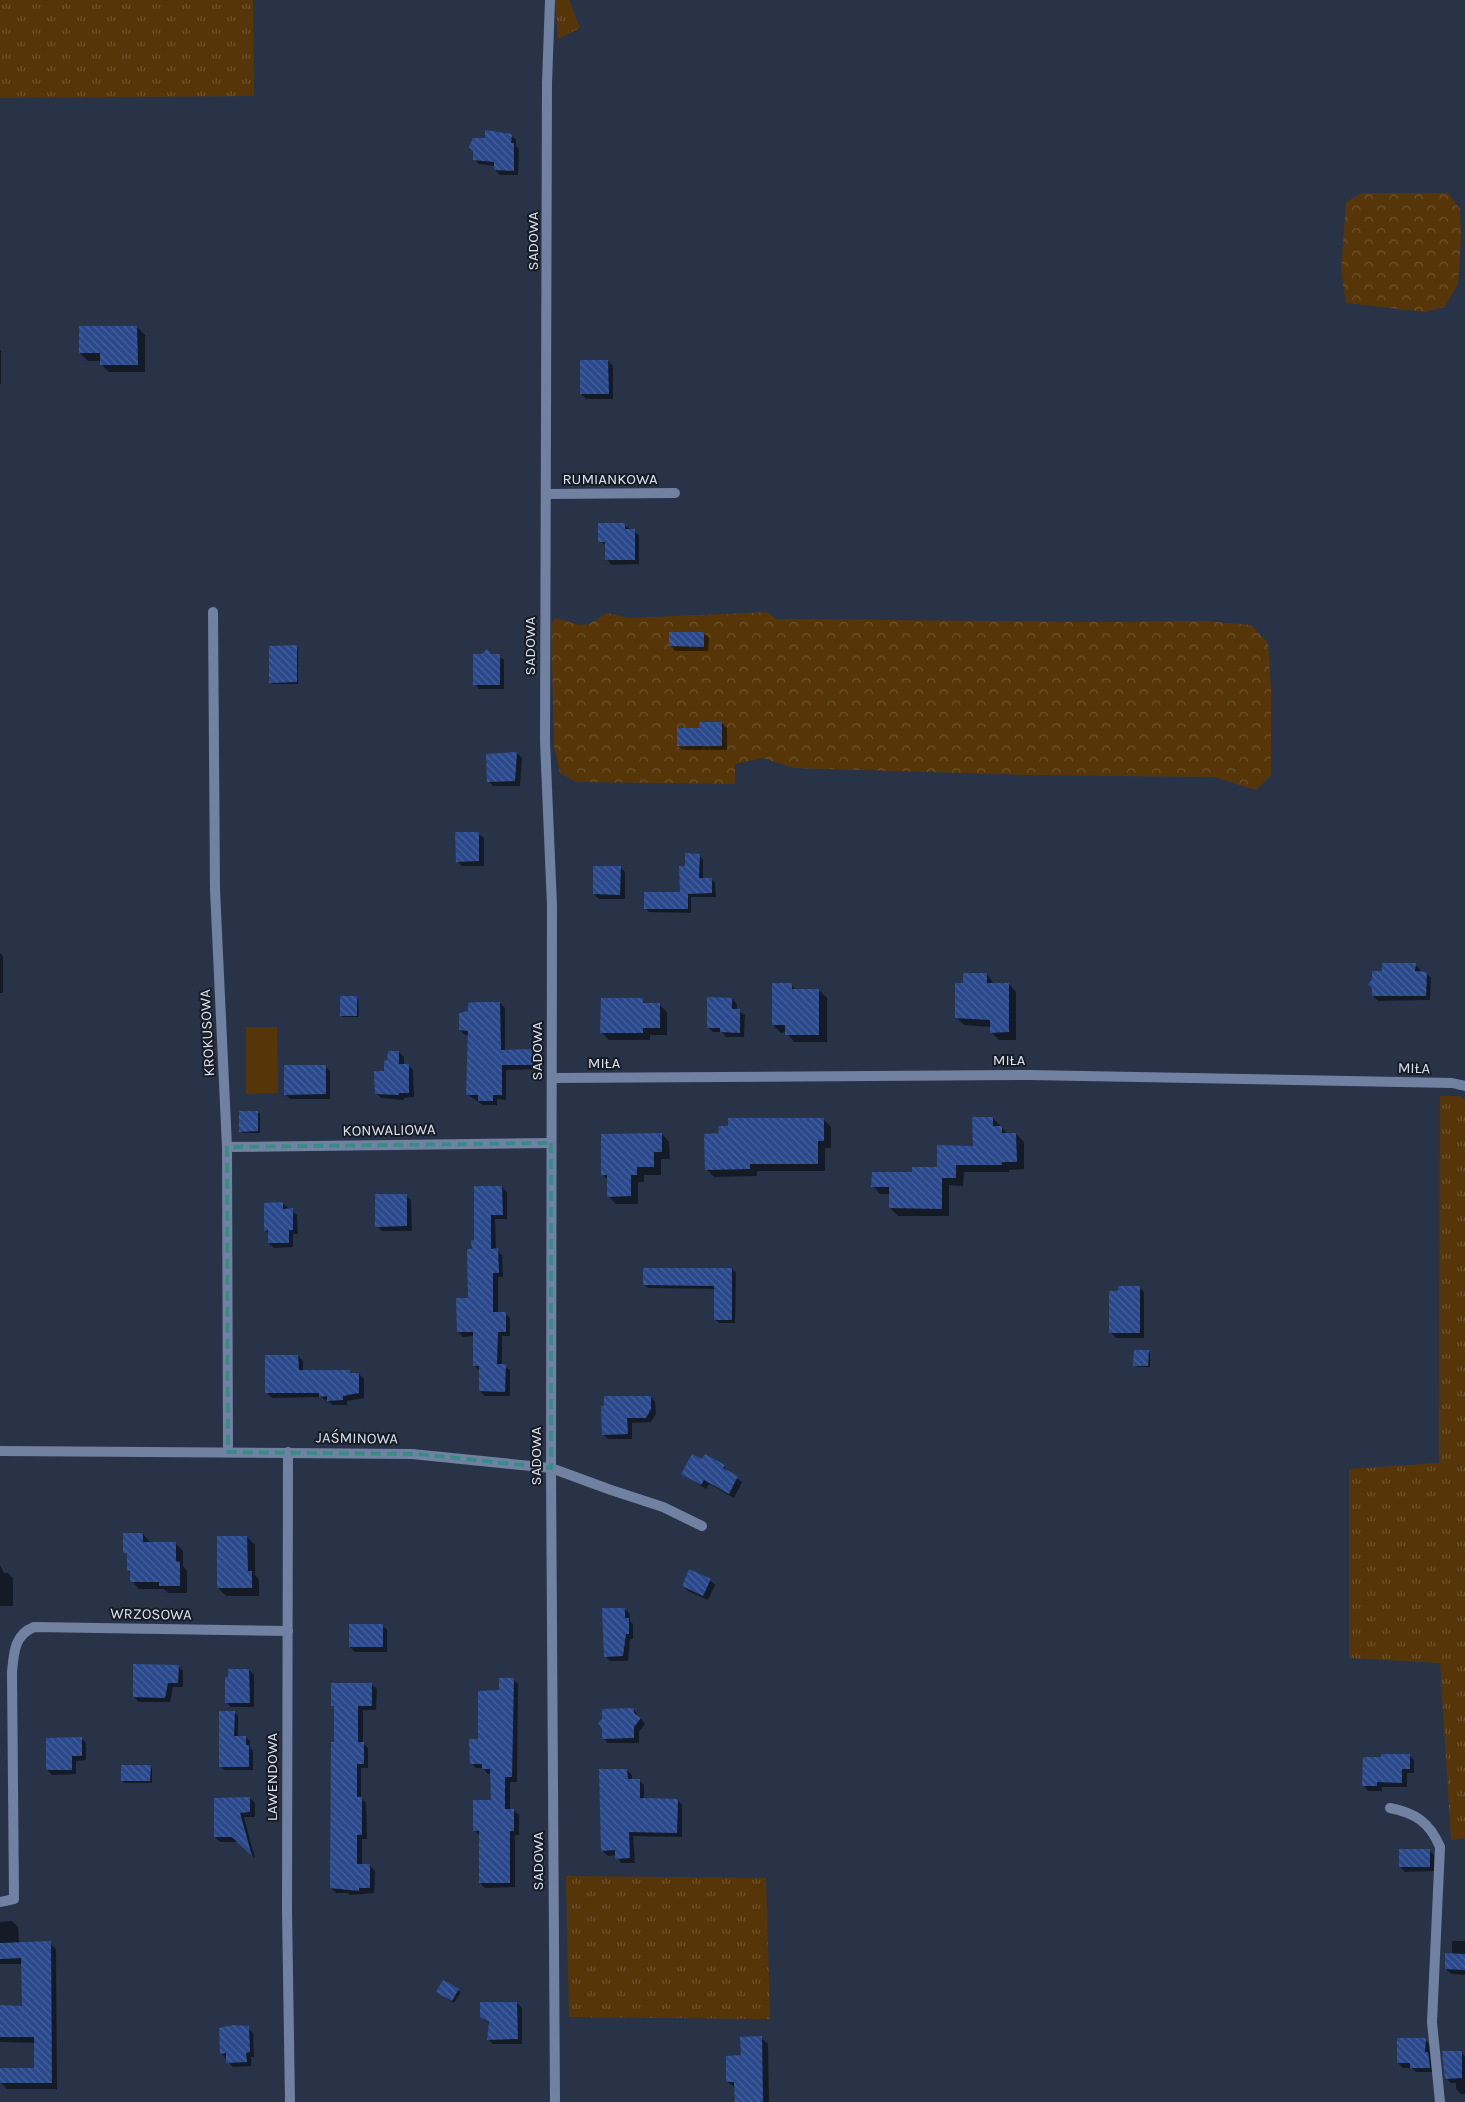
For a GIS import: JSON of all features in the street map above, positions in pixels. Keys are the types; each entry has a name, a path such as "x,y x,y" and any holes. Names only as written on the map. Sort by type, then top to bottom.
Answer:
{"street":[{"name":"SADOWA","path":"550,0 547,83 545,741 552,906 551,1468 555,2102"},
{"name":"RUMIANKOWA","path":"546,494 675,493"},
{"name":"KROKUSOWA","path":"213,612 215,890 228,1147 228,1452"},
{"name":"MIŁA","path":"552,1078 1029,1075 1452,1084 1465,1086"},
{"name":"KONWALIOWA","path":"228,1147 551,1143"},
{"name":"JAŚMINOWA","path":"0,1452 418,1454 551,1468 663,1507 702,1526"},
{"name":"LAWENDOWA","path":"288,1452 287,1911 290,2102"},
{"name":"WRZOSOWA","path":"0,1902 14,1900 12,1672 14,1650 18,1639 24,1631 34,1627 288,1631"},
{"path":"1390,1808 1408,1811 1422,1820 1434,1833 1440,1847 1432,2022 1440,2102"}],"highlighted area":[{"path":"551,1143 551,1468 418,1454 228,1452 227,1147"}],"green space":[{"path":"0,0 253,0 254,96 0,98"},
{"path":"555,0 569,0 580,28 558,39"},
{"path":"1362,193 1448,193 1460,209 1461,236 1458,284 1444,307 1425,312 1346,303 1341,272 1346,202"},
{"path":"767,612 776,619 1095,622 1205,621 1251,625 1268,643 1271,690 1271,775 1256,790 1214,777 1023,775 794,768 762,758 735,764 735,784 576,782 560,773 554,746 551,625 555,618 580,625 589,624 607,613 629,618"},
{"path":"246,1027 277,1027 278,1093 246,1094"},
{"path":"1440,1096 1459,1096 1465,1100 1465,1838 1451,1840 1440,1663 1349,1658 1349,1469 1439,1463"},
{"path":"566,1876 766,1878 770,2019 569,2017"}],"building":[{"path":"485,130 512,134 511,143 514,143 514,171 494,170 494,162 473,160 473,151 469,147 473,138 485,138"},
{"path":"79,326 137,326 138,365 100,365 100,353 79,353"},
{"path":"580,360 608,360 609,394 580,394"},
{"path":"598,523 625,523 625,529 635,529 635,560 605,560 605,542 598,542"},
{"path":"669,632 704,632 704,647 669,646"},
{"path":"297,645 297,682 269,683 269,646"},
{"path":"487,649 491,654 500,654 500,685 473,685 473,654 482,654"},
{"path":"700,722 722,722 722,746 677,746 677,728 699,728"},
{"path":"517,752 515,781 487,782 486,754"},
{"path":"455,832 479,832 479,861 456,862"},
{"path":"685,853 700,854 699,878 712,878 712,893 688,894 688,909 644,909 644,892 680,892 679,866 685,866"},
{"path":"593,866 621,866 620,895 593,894"},
{"path":"1382,963 1416,963 1415,971 1427,972 1426,996 1372,996 1372,988 1368,984 1372,980 1372,971 1382,971"},
{"path":"963,973 987,973 987,983 1009,983 1009,1032 990,1033 990,1020 955,1018 955,983 963,983"},
{"path":"772,983 792,983 792,989 819,989 819,1035 785,1035 785,1025 772,1025"},
{"path":"340,996 357,996 357,1016 340,1016"},
{"path":"707,997 732,998 732,1009 740,1009 740,1033 720,1032 720,1028 707,1028"},
{"path":"601,998 643,998 643,1003 660,1003 660,1028 643,1028 643,1033 600,1033"},
{"path":"500,1002 501,1050 532,1049 533,1065 502,1065 502,1095 493,1095 493,1101 478,1101 478,1095 466,1095 468,1031 459,1030 459,1013 468,1011 468,1003"},
{"path":"388,1051 399,1051 399,1064 409,1064 409,1093 399,1093 399,1095 375,1094 374,1071 384,1071 384,1061 387,1060"},
{"path":"284,1065 326,1065 326,1094 284,1095"},
{"path":"239,1111 258,1111 258,1131 239,1132"},
{"path":"972,1117 993,1117 993,1126 1002,1126 1002,1133 1016,1133 1017,1162 1002,1162 1002,1165 956,1165 956,1178 942,1178 942,1209 889,1208 889,1187 871,1187 872,1172 912,1172 912,1167 937,1167 937,1145 973,1146"},
{"path":"728,1118 824,1118 824,1141 818,1141 818,1164 750,1164 750,1169 705,1170 704,1134 719,1133 718,1126 728,1126"},
{"path":"662,1133 662,1152 654,1152 654,1167 637,1167 637,1175 631,1175 631,1196 607,1197 607,1175 601,1175 601,1134"},
{"path":"474,1186 502,1186 503,1215 491,1215 491,1249 498,1248 499,1273 493,1273 493,1312 506,1312 506,1332 498,1332 497,1364 506,1364 505,1392 479,1391 479,1366 473,1366 473,1332 457,1332 456,1298 468,1298 467,1249 472,1249 471,1240 474,1240"},
{"path":"375,1194 407,1194 407,1226 375,1227"},
{"path":"283,1202 283,1209 293,1208 293,1230 289,1230 289,1243 268,1243 268,1230 264,1231 264,1203"},
{"path":"643,1268 732,1268 732,1320 714,1320 714,1286 643,1285"},
{"path":"1118,1286 1140,1286 1140,1333 1109,1333 1109,1291 1118,1291"},
{"path":"1134,1350 1149,1350 1148,1366 1133,1366"},
{"path":"265,1355 298,1355 299,1370 350,1370 350,1373 359,1373 359,1393 343,1396 343,1400 327,1401 327,1396 319,1397 319,1393 265,1393"},
{"path":"604,1396 651,1396 651,1409 646,1418 627,1418 628,1434 602,1435 601,1406 604,1406"},
{"path":"692,1454 702,1459 705,1454 725,1465 723,1468 738,1476 729,1494 704,1480 701,1485 681,1474"},
{"path":"123,1533 143,1533 143,1542 176,1542 176,1561 180,1562 180,1586 159,1586 159,1582 130,1582 130,1571 127,1571 127,1553 123,1553"},
{"path":"217,1536 247,1536 248,1571 252,1571 252,1588 217,1588"},
{"path":"689,1569 711,1579 703,1596 682,1586"},
{"path":"602,1608 625,1608 625,1618 629,1618 629,1634 626,1634 623,1656 604,1657"},
{"path":"349,1624 383,1624 383,1647 349,1647"},
{"path":"133,1664 179,1665 178,1683 168,1683 165,1698 133,1697"},
{"path":"228,1669 249,1669 250,1703 225,1703 225,1677 228,1677"},
{"path":"499,1678 514,1678 512,1777 505,1777 505,1809 514,1809 514,1831 510,1831 510,1883 479,1883 479,1831 473,1831 473,1800 491,1800 490,1769 482,1769 482,1764 470,1764 469,1739 478,1739 478,1691 499,1690"},
{"path":"331,1683 372,1683 372,1706 358,1706 358,1742 364,1742 364,1764 357,1764 357,1797 362,1797 362,1835 357,1835 357,1864 370,1864 370,1888 359,1888 359,1891 330,1888 331,1742 334,1742 334,1706 331,1706"},
{"path":"634,1708 634,1713 641,1718 634,1727 634,1738 602,1739 602,1728 598,1723 602,1719 602,1709"},
{"path":"219,1711 235,1711 234,1736 246,1736 246,1745 249,1745 249,1767 219,1767"},
{"path":"82,1737 82,1756 72,1756 72,1770 46,1770 46,1738"},
{"path":"1381,1754 1410,1754 1410,1769 1402,1769 1402,1783 1377,1782 1377,1786 1362,1786 1363,1757 1381,1757"},
{"path":"121,1765 151,1765 150,1781 121,1781"},
{"path":"599,1769 627,1769 628,1779 640,1779 640,1798 678,1799 677,1833 629,1832 630,1858 615,1859 615,1850 601,1851"},
{"path":"250,1797 250,1812 240,1813 252,1856 232,1837 214,1837 214,1798"},
{"path":"1399,1849 1430,1849 1430,1867 1399,1867"},
{"path":"51,1941 52,2083 0,2083 0,2068 34,2068 34,2037 0,2037 0,2005 22,2006 21,1958 0,1959 0,1943"},
{"path":"1445,1953 1465,1954 1465,1970 1445,1969"},
{"path":"443,1980 459,1989 452,2001 436,1992"},
{"path":"480,2002 517,2002 518,2039 487,2040 489,2022 480,2017"},
{"path":"233,2025 249,2026 250,2052 246,2053 247,2062 226,2063 226,2053 220,2054 219,2028"},
{"path":"762,2036 763,2102 735,2102 734,2082 726,2082 726,2056 741,2055 740,2037"},
{"path":"1397,2038 1426,2038 1425,2052 1428,2052 1430,2068 1410,2068 1410,2063 1397,2063"},
{"path":"1442,2051 1462,2051 1462,2078 1445,2079"}]}
